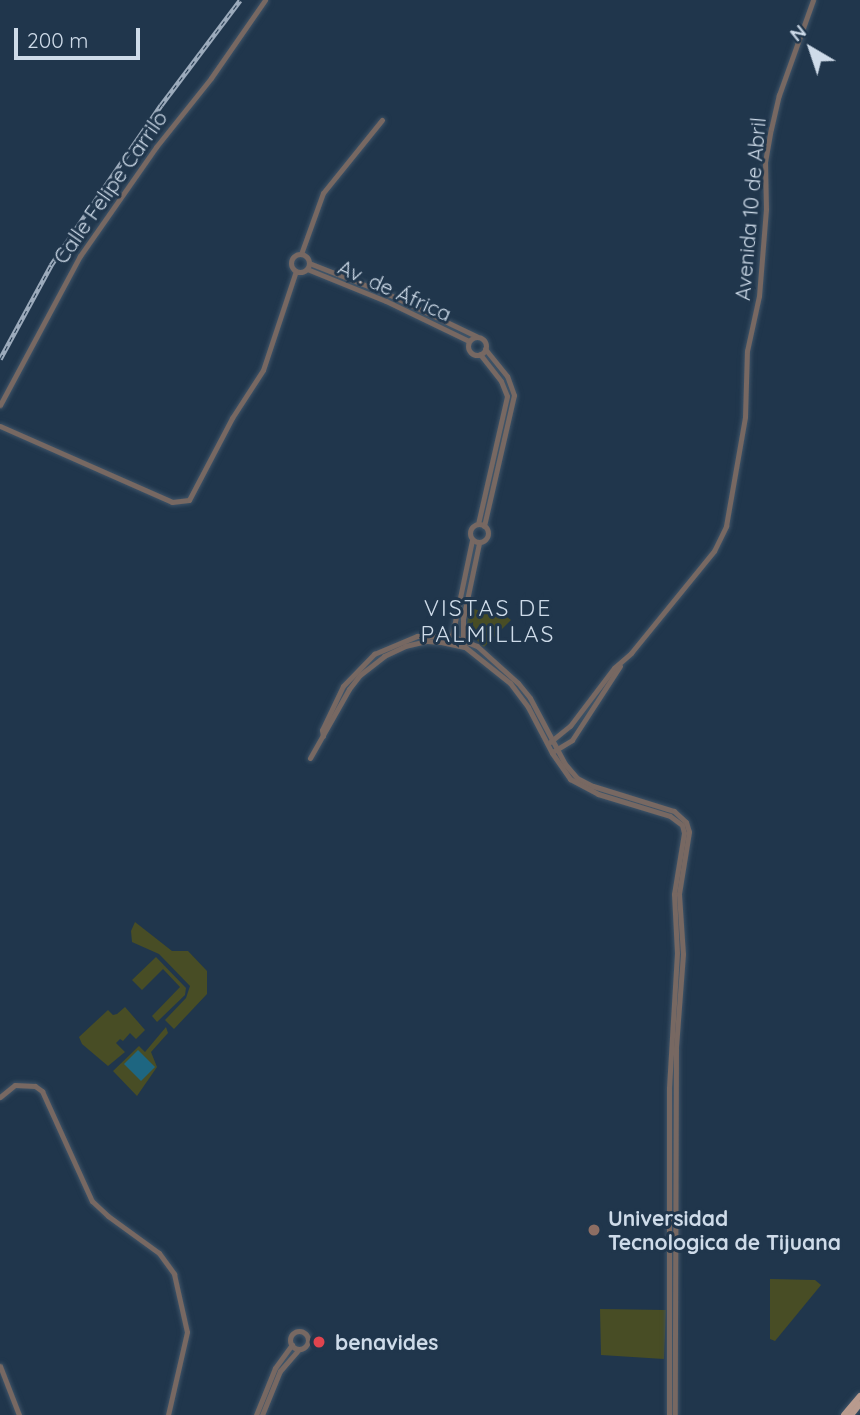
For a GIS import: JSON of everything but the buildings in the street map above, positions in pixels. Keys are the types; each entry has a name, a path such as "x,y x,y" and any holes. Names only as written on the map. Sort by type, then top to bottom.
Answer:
{"main road":[{"path":"844,1415 860,1396"},
{"path":"851,1415 860,1404"}],"street":[{"name":"Calle Felipe Carrilo","path":"0,405 80,256 156,147 211,78 265,0"},
{"name":"Avenida 10 de Abril","path":"620,666 713,551 726,526 745,416 744,384 761,276 765,162 779,95 813,0"},
{"path":"0,426 178,503 194,496 232,418 262,370 296,271 292,260 301,254 323,193 382,120"},
{"path":"301,254 308,266 388,294 483,339 485,349 507,376 514,395 481,525 469,531 472,540 452,636"},
{"path":"296,271 308,266"},
{"name":"Av. de África","path":"308,266 469,341"},
{"path":"463,639 463,619 480,543 488,534 481,525 507,396 501,381 481,354 469,351 469,341 476,336"},
{"path":"481,354 485,349"},
{"path":"472,540 480,543"},
{"path":"324,733 348,680 374,654 417,636 452,636 463,639 492,659 524,689 565,774 577,784 670,816 683,829 674,894 678,940 669,1087 669,1415"},
{"path":"310,758 349,689 360,675 384,656 427,640 465,647 503,677 528,707 550,742"},
{"path":"550,742 570,726 614,668 620,666"},
{"path":"554,751 572,740 620,666"},
{"path":"554,751 570,772 586,783 674,811 689,828 679,894 683,954 676,1048 675,1415"},
{"path":"0,1097 15,1085 35,1086 42,1091 92,1200 108,1216 159,1253 174,1274 187,1332 168,1415"},
{"path":"256,1415 275,1368 292,1345 293,1333 304,1331 309,1341 306,1347 299,1349 280,1371 262,1415"},
{"path":"292,1345 299,1349"},
{"path":"0,1366 19,1415"}],"green space":[{"path":"469,608 511,620 484,647 466,630"},
{"path":"135,922 172,951 188,951 207,971 207,994 174,1029 165,1020 186,998 190,986 159,954 132,942 131,931"},
{"path":"156,957 186,988 185,995 157,1022 152,1016 180,987 163,969 142,990 132,980"},
{"path":"125,1007 145,1030 136,1039 130,1033 123,1041 120,1039 116,1043 125,1052 108,1066 82,1044 79,1037 108,1010 113,1015"},
{"path":"166,1027 168,1033 151,1052 157,1067 137,1096 113,1071 139,1046 145,1052"},
{"path":"770,1279 815,1280 821,1285 775,1341 770,1339"},
{"path":"600,1309 666,1310 664,1359 601,1355"}],"water":[{"path":"138,1050 155,1067 141,1081 124,1064"}],"railway":[{"path":"0,359 51,265 161,105 240,0"}],"place":[{"name":"Universidad Tecnologica de Tijuana","path":"594,1230"},
{"name":"benavides","path":"319,1342"}],"district":[{"name":"VISTAS DE PALMILLAS","path":"488,621"}]}
